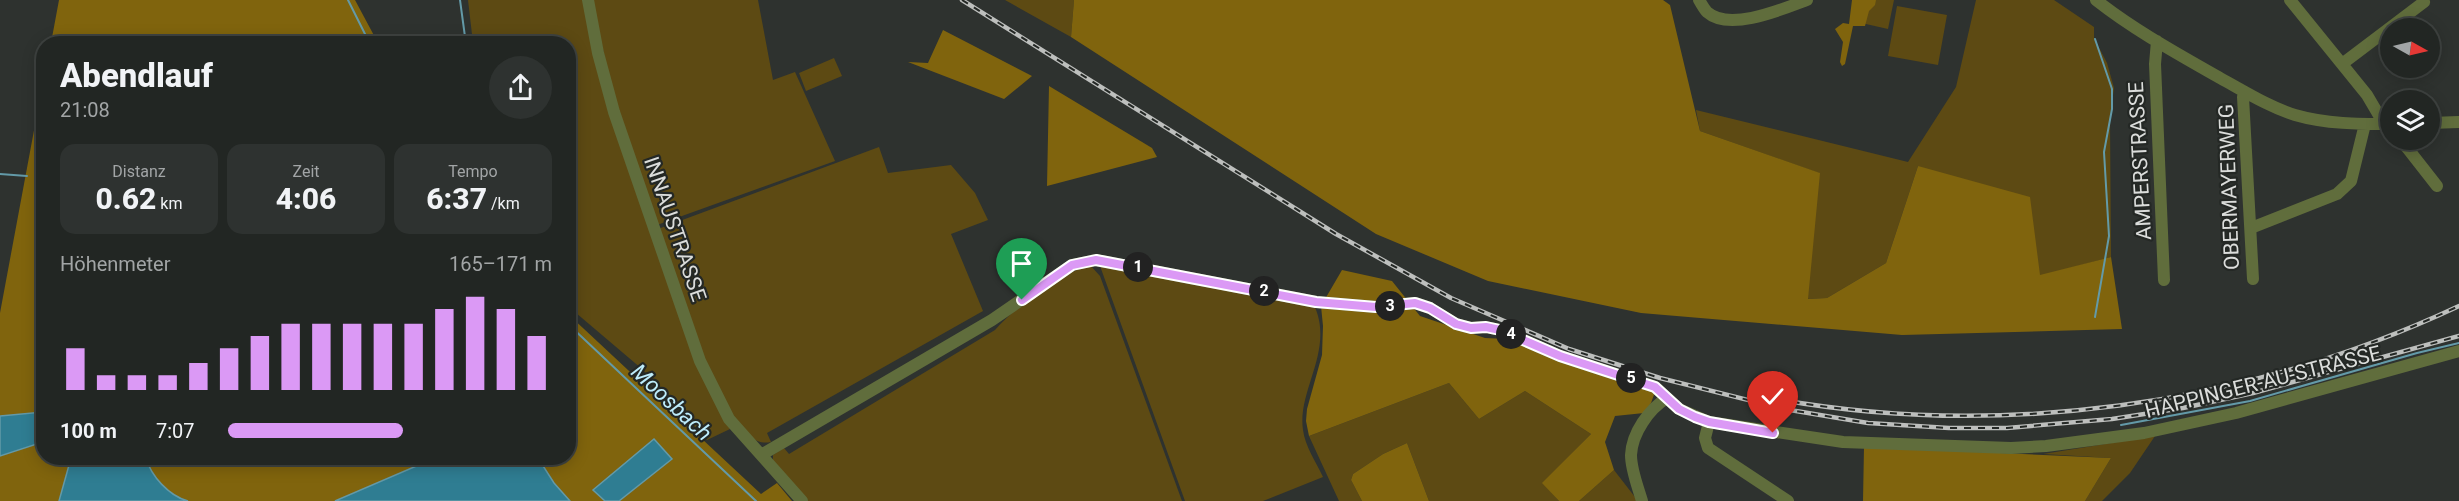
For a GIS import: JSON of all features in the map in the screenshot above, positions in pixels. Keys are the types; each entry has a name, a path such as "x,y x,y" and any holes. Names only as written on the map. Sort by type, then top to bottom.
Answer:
{"street":[{"name":"INNAUSTRASSE","path":"588,0 598,53 614,112 700,361 729,419 802,501"},
{"path":"1699,0 1707,12 1719,18 1734,20 1749,19 1794,2 1807,0"},
{"path":"2096,0 2124,22 2245,92 2292,114 2334,122 2380,125"},
{"path":"2290,0 2380,115"},
{"path":"2342,64 2424,2 2423,0"},
{"name":"AMPERSTRASSE","path":"2157,41 2155,64 2164,279"},
{"name":"OBERMAYERWEG","path":"2245,92 2243,97 2253,279"},
{"path":"2440,123 2459,122"},
{"path":"2251,228 2337,194 2351,181 2365,124"},
{"path":"2409,150 2437,186"},
{"name":"HAPPINGER-AU-STRASSE","path":"761,455 992,320 1072,265 1096,260 1316,302 1376,307 1415,303 1430,308 1456,324 1471,328 1486,327 1500,330 1560,356 1655,387 1679,409 1709,422 1843,442 1961,448 2046,446 2144,433 2236,413 2459,351"},
{"path":"1642,501 1631,455 1636,437 1653,406 1667,398"},
{"path":"1709,422 1705,438 1708,448 1788,501"}],"shaded area":[{"path":"59,0 355,0 374,36 52,36"},
{"path":"468,0 585,0 589,27 730,429 707,440 642,369 576,313 576,36 472,36"},
{"path":"592,0 758,0 773,80 795,72 835,161 657,225 616,108"},
{"path":"1005,0 1074,0 1071,37"},
{"path":"1074,0 1663,0 1670,5 1700,131 1820,173 1808,299 1827,298 1886,263 1918,166 2030,197 2040,275 2111,257 2122,329 1902,335 1641,313 1488,281 1376,234 1071,37"},
{"path":"1852,0 1876,0 1875,5 1869,11 1865,26 1853,26 1845,64 1842,66 1840,62 1843,42 1835,29 1843,23 1849,24"},
{"path":"1861,0 1894,0 1888,29 1857,22"},
{"path":"1976,0 2054,0 2094,27 2094,38 2107,63 2114,88 2110,118 2111,257 2040,276 1918,166 1886,263 1827,298 1807,299 1819,173 1700,131 1696,110 1908,162 1956,87"},
{"path":"1897,6 1947,15 1938,65 1888,56"},
{"path":"943,30 1032,76 1004,99 908,62 928,63"},
{"path":"834,58 842,76 806,91 799,73"},
{"path":"1049,86 1152,148 1157,157 1047,186"},
{"path":"36,120 36,413 0,416 0,313"},
{"path":"879,147 888,173 951,165 975,193 988,220 951,234 983,311 767,433 771,442 758,441 739,424 724,402 710,374 685,310 658,229"},
{"path":"1090,265 1100,276 1182,501 807,501 773,460 773,455 784,448 789,454 995,330 1016,310 1051,283"},
{"path":"1100,266 1314,305 1319,322 1320,338 1318,354 1305,400 1303,430 1308,448 1323,477 1263,501 1185,501"},
{"path":"1342,270 1392,281 1420,316 1485,338 1507,339 1655,392 1644,413 1615,416 1605,442 1614,470 1579,501 1559,501 1542,483 1591,434 1525,391 1479,419 1449,383 1309,436 1306,421 1307,409 1322,355 1321,306"},
{"path":"576,322 761,494 777,483 792,501 619,501 671,459 593,490 605,501 570,501 542,465 576,465"},
{"path":"1449,383 1479,419 1525,391 1591,434 1543,483 1559,501 1429,501 1407,443 1383,454 1353,474 1351,480 1362,501 1339,501 1309,436"},
{"path":"2155,436 2130,473 2102,501 2085,501 2111,458 2043,454"},
{"path":"1407,443 1429,501 1362,501 1351,480 1353,474 1383,454"},
{"path":"36,444 36,465 69,465 59,501 0,501 0,456"},
{"path":"1864,447 2111,458 2085,501 1863,501"},
{"path":"148,465 419,465 335,501 188,501 174,495"},
{"path":"1614,470 1638,501 1579,501"}],"water":[{"path":"36,413 36,444 0,456 0,416"},
{"path":"654,439 672,459 619,501 605,501 593,490"},
{"path":"69,465 148,465 168,490 188,501 59,501"},
{"path":"419,465 542,465 570,501 335,501"}],"waterway":[{"name":"Moosbach","path":"348,0 366,36"},
{"path":"460,0 465,36"},
{"path":"2095,39 2112,89 2112,109 2104,152 2109,236 2095,317"},
{"path":"0,174 27,176"},
{"name":"Moosbach","path":"576,332 756,501"},
{"path":"2121,425 2250,401 2459,343"}],"railway":[{"path":"962,0 1336,234 1451,298 1569,349 1660,378 1784,409 1868,423 1949,428 2007,428 2112,419 2183,408 2253,393 2459,336"},
{"path":"1765,397 1853,410 1941,415 2030,414 2119,406 2207,390 2293,369 2378,340 2459,306"}],"route":[{"path":"1022,300 1072,265 1096,260 1316,302 1376,307 1415,303 1430,308 1456,324 1471,328 1486,327 1500,330 1560,356 1655,387 1679,409 1695,417 1709,422 1773,433"}]}
